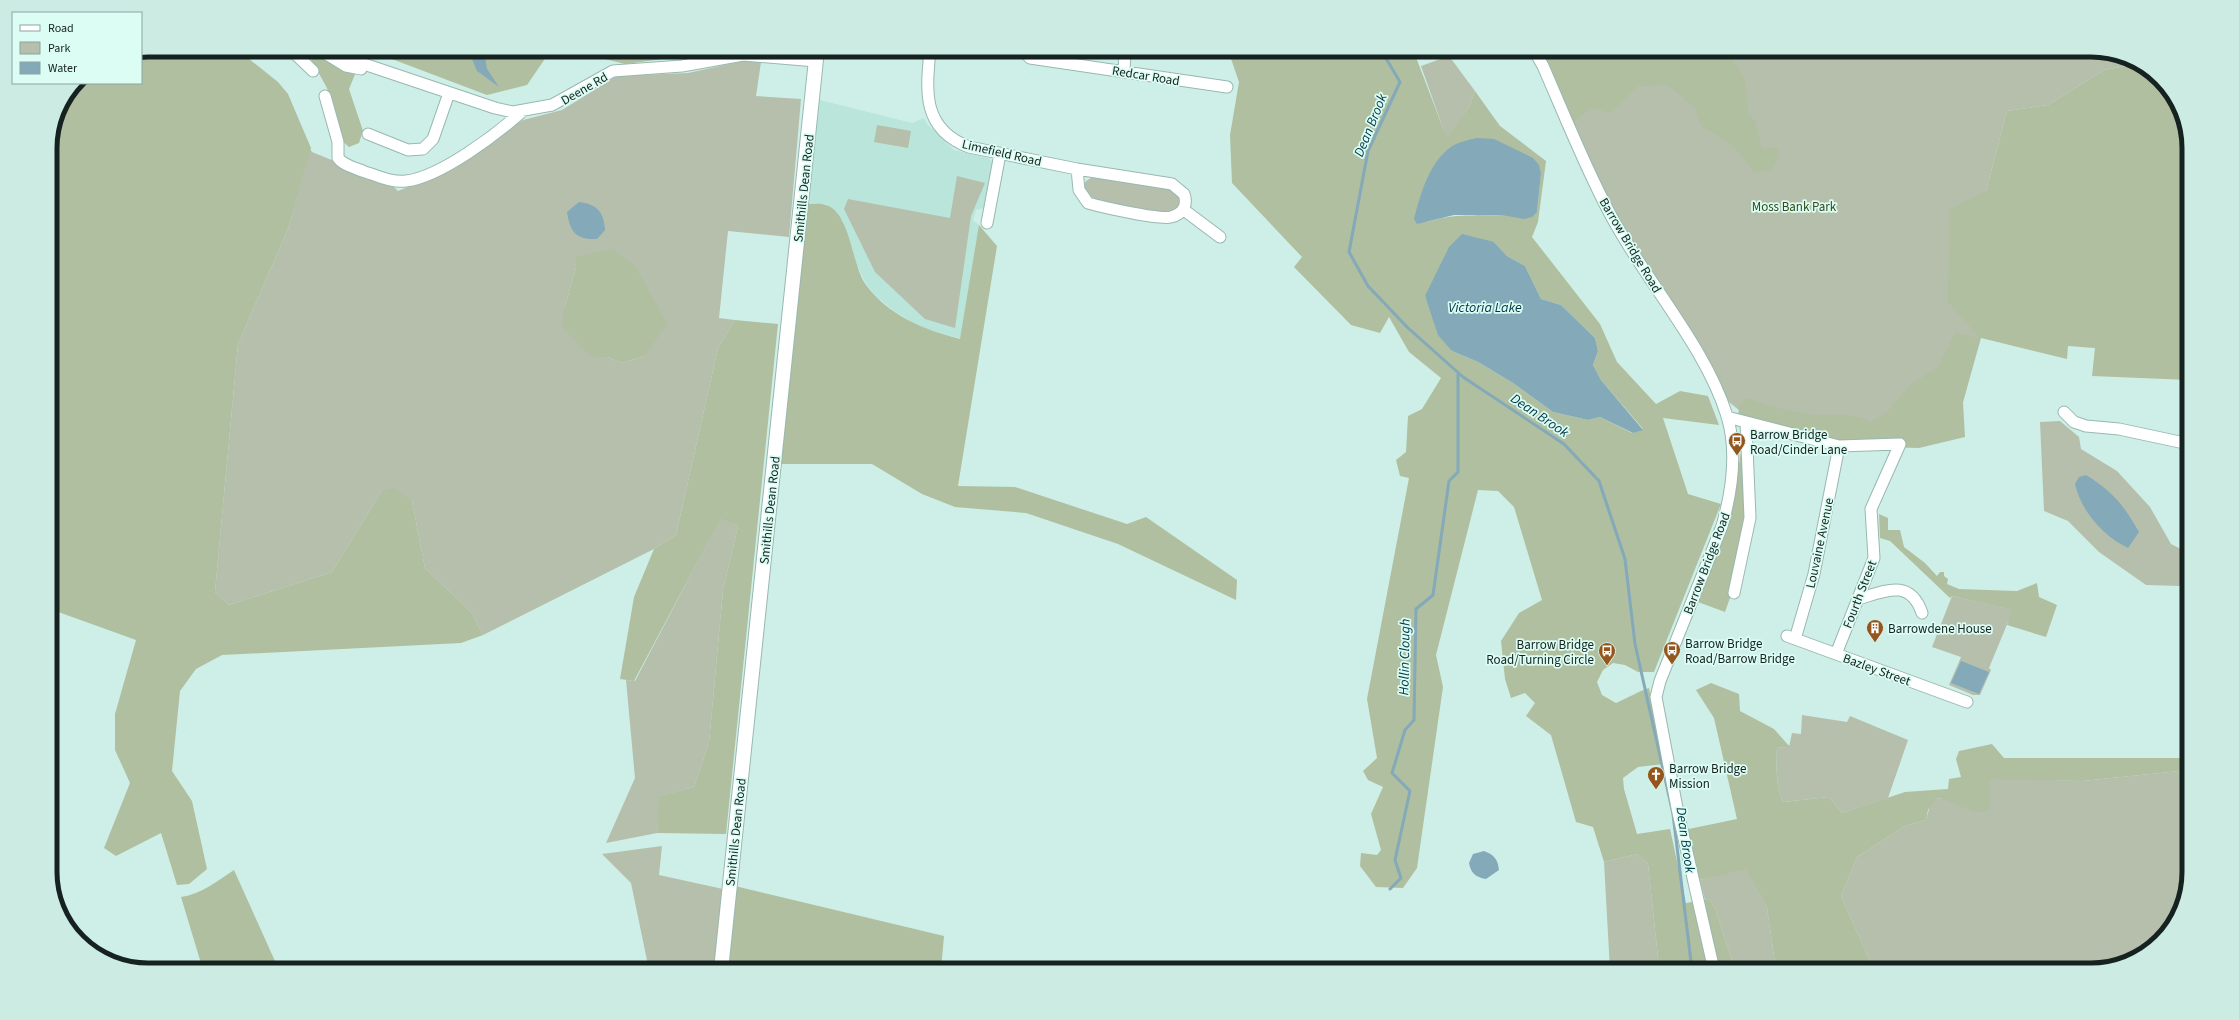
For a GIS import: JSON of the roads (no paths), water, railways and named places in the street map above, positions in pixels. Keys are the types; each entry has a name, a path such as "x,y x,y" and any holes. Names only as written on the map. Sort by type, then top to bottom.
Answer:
{"street":[{"path":"298,57 313,71"},
{"path":"332,57 350,67 378,69"},
{"name":"Deene Rd","path":"348,57 378,69 506,111 524,110 560,103 613,71 682,66 732,57"},
{"name":"Smithills Dean Road","path":"722,963 817,57"},
{"name":"Limefield Road","path":"929,57 927,87 928,104 938,124 955,142 969,147 1000,154 1172,184 1184,194 1186,200 1184,210"},
{"name":"Redcar Road","path":"1029,57 1227,87"},
{"path":"1124,72 1125,57"},
{"name":"Barrow Bridge Road","path":"1538,57 1609,213 1698,356 1719,396 1727,417 1732,465 1728,504 1722,526 1658,685 1656,697 1677,808 1712,963"},
{"path":"368,134 408,150 423,149 433,139 450,93"},
{"path":"325,96 338,142 334,154 341,162 387,180 401,181 414,180 459,158 508,124 524,110"},
{"path":"987,223 1000,154"},
{"path":"1077,168 1079,190 1088,203 1164,218 1171,217 1184,210 1220,237"},
{"path":"2064,412 2074,422 2086,426 2119,429 2182,442"},
{"path":"1727,417 1839,446"},
{"path":"1734,593 1750,518 1746,422"},
{"name":"Fourth Street","path":"1836,654 1874,558 1871,509 1900,444 1839,446"},
{"name":"Louvaine Avenue","path":"1791,637 1814,574 1839,446"},
{"path":"1858,599 1899,589 1913,596 1922,613"},
{"name":"Bazley Street","path":"1791,637 1967,702"}],"water":[{"path":"471,57 485,57 487,69 499,87 477,71"},
{"path":"1477,138 1494,139 1533,158 1539,165 1541,174 1537,212 1532,217 1524,219 1502,215 1454,215 1417,224 1414,219 1419,200 1426,180 1437,161 1443,153 1454,145 1463,141"},
{"path":"579,202 595,207 603,218 605,230 597,239 584,238 572,230 567,212"},
{"name":"Victoria Lake","path":"1462,234 1494,242 1507,256 1525,266 1541,299 1561,305 1595,338 1598,351 1593,365 1601,380 1643,430 1633,433 1600,417 1588,420 1553,412 1513,383 1478,362 1452,351 1438,335 1425,296 1449,247"},
{"path":"2086,475 2117,499 2139,532 2128,548 2110,537 2102,530 2094,522 2082,504 2075,484 2079,477"},
{"path":"1961,661 1989,672 1979,694 1951,683"},
{"path":"1484,851 1495,858 1498,863 1499,870 1486,879 1474,874 1469,863 1473,854"}],"waterway":[{"name":"Dean Brook","path":"1385,57 1400,82 1368,151 1349,252 1368,286 1407,327 1463,377 1564,444 1599,481 1625,559 1635,644 1673,814 1691,963"},
{"name":"Hollin Clough","path":"1390,889 1401,878 1395,860 1410,791 1392,773 1405,730 1414,720 1416,609 1433,595 1449,481 1458,472 1458,372"}],"place":[{"name":"Barrow Bridge Road/Cinder Lane","path":"1737,456"},
{"name":"Barrowdene House","path":"1875,643"},
{"name":"Barrow Bridge Road/Barrow Bridge","path":"1672,665"},
{"name":"Barrow Bridge Road/Turning Circle","path":"1607,666"},
{"name":"Barrow Bridge Mission","path":"1656,790"}],"park label":[{"name":"Moss Bank Park","path":"1794,206"}]}
